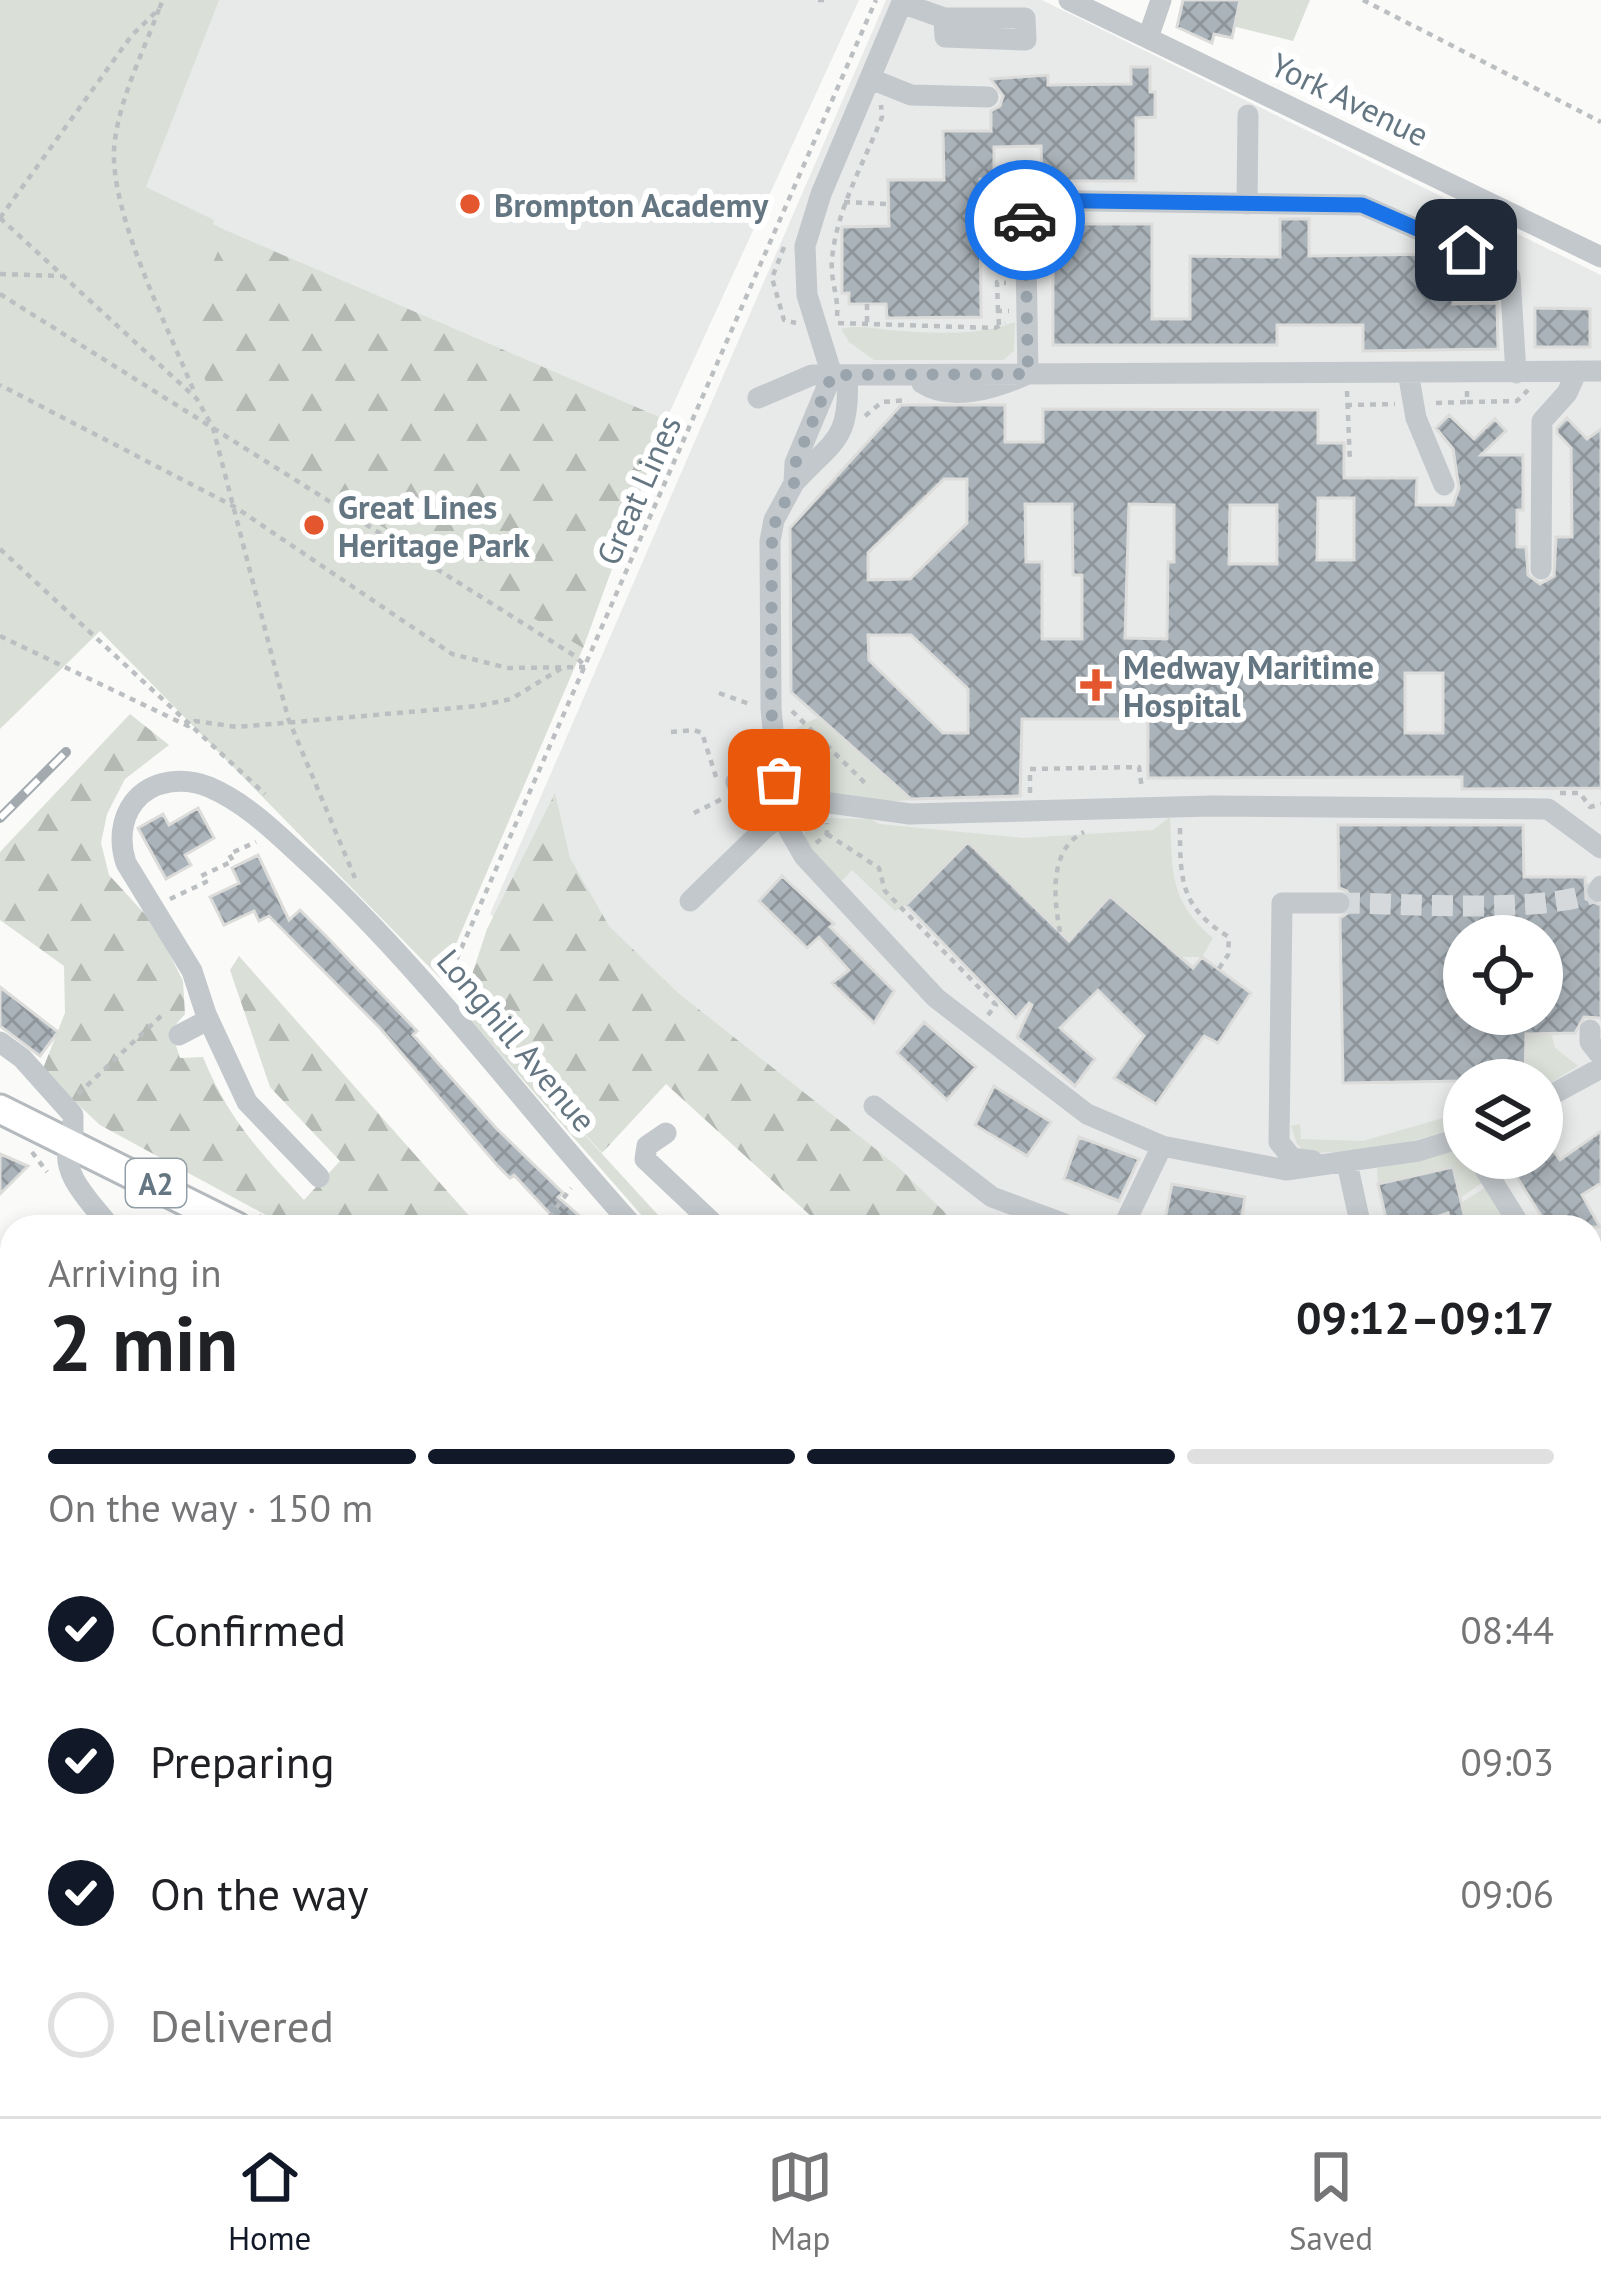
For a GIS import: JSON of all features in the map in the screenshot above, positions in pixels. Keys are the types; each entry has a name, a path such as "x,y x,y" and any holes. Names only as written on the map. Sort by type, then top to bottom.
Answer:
{"main road":[{"name":"A2","path":"0,1108 72,1134 217,1215"}],"street":[{"name":"York Avenue","path":"1069,0 1601,257"},
{"path":"1148,38 1161,0"},
{"path":"944,18 903,1 878,82 821,194 806,239 804,276 840,375 795,464 794,483 774,520 770,547 771,708 781,816 803,856 936,998 1087,1114 1162,1146 1286,1170 1345,1164 1443,1143"},
{"path":"878,82 911,95 988,97"},
{"path":"1247,204 1248,115"},
{"path":"1028,374 1025,200 1362,205 1466,250 1510,277 1513,378"},
{"path":"1541,569 1542,421 1567,393 1576,371"},
{"path":"758,398 804,376 1408,372 1513,378 1601,371"},
{"path":"1408,372 1414,403 1444,484"},
{"name":"Longhill Avenue","path":"320,1177 249,1106 208,1020 193,971 124,857 123,826 138,797 170,782 196,782 236,802 344,888 623,1215"},
{"path":"737,783 757,805 781,816"},
{"path":"690,901 781,816 830,802 910,814 1211,806 1548,808 1601,848"},
{"path":"1339,903 1282,903 1279,1142 1292,1158 1345,1164"},
{"path":"178,1035 208,1020"},
{"path":"1590,1030 1590,1042 1601,1056"},
{"path":"0,1042 22,1058 72,1134 65,1157 101,1215"},
{"path":"1563,1089 1601,1068"},
{"path":"874,1106 992,1196 1042,1215"},
{"path":"667,1133 647,1146 645,1159 704,1215"},
{"path":"1130,1215 1162,1146"},
{"path":"1345,1164 1358,1215"},
{"path":"1491,1179 1514,1215"}],"path":[{"path":"163,0 114,146 115,178 132,237 213,428 290,721 353,871"},
{"name":"Great Lines","path":"440,997 876,0"},
{"path":"1363,0 1601,122"},
{"path":"159,9 132,35 0,218 197,399"},
{"path":"838,332 831,263 846,203 882,117 878,82"},
{"path":"821,194 846,203 888,204"},
{"path":"0,274 61,276"},
{"path":"998,311 998,282 1006,283"},
{"path":"0,294 586,667"},
{"path":"867,304 867,324"},
{"path":"837,323 995,328 1017,318"},
{"path":"1346,405 1517,401 1533,384 1513,378"},
{"path":"0,385 236,507 452,654 508,668 586,667"},
{"path":"1467,385 1467,402"},
{"path":"1348,386 1351,464"},
{"path":"859,430 862,418 881,402 925,399"},
{"path":"0,549 268,797"},
{"path":"0,636 188,726"},
{"path":"188,726 195,721 236,727 497,703 562,668"},
{"path":"782,702 868,786"},
{"path":"1030,794 1030,770 1139,767"},
{"path":"694,813 723,799 737,783"},
{"path":"1169,821 1180,823 1182,874 1193,910 1228,937 1228,955 1218,970"},
{"path":"1060,932 1056,874 1076,836 1090,829"},
{"path":"827,834 879,868 885,890 996,1005"},
{"path":"152,908 206,882 201,876 232,861 229,854 272,835"},
{"path":"72,1134 78,1094 161,1016"},
{"path":"551,1215 583,1171"}],"shaded area":[{"name":"Brompton Academy","path":"217,0 859,0 666,420 226,231 144,188"},
{"name":"Medway Maritime Hospital","path":"886,0 1042,0 1601,275 1601,1215 859,1215 490,914"}],"green space":[{"name":"Great Lines Heritage Park","path":"0,0 219,0 146,187 227,231 666,420 583,648 441,979 100,631 0,729"},
{"path":"1240,0 1310,0 1293,41 1232,26"},
{"path":"227,231 666,420 583,648 227,433 184,328"},
{"path":"1015,322 1014,351 1003,360 874,360 849,342 841,329 953,333"},
{"path":"130,714 169,745 125,779 107,814 101,843 109,875 155,925 183,981 185,1014 171,1030 180,1058 203,1057 234,1117 304,1200 340,1161 270,1087 230,970 239,956 468,1215 266,1215 100,1125 42,1071 65,1013 64,966 0,920 0,852"},
{"path":"817,718 912,800 885,802 795,793 788,776 796,769 796,728"},
{"path":"555,793 570,858 609,926 678,993 897,1166 948,1215 810,1215 666,1084 602,1153 463,1002 487,929"},
{"path":"1170,817 1180,897 1213,938 1202,957 1180,957 1110,896 1069,941 968,842 895,911 852,870 838,885 804,856 805,831 816,818 871,819 879,824 1023,838 1153,830"},
{"path":"463,1002 658,1215 641,1215 458,1006"},
{"path":"1526,1035 1552,1035 1555,1048 1578,1066 1563,1075 1563,1059 1525,1059"},
{"path":"1443,1118 1443,1132 1348,1151 1307,1153 1297,1144 1291,1126 1300,1124 1301,1139 1363,1141"},
{"path":"1443,1152 1443,1170 1378,1184 1377,1168"},
{"path":"1456,1179 1481,1179 1483,1182 1460,1198"},
{"path":"1486,1187 1504,1215 1464,1215 1461,1203"}],"building":[{"path":"1183,0 1240,0 1232,38 1214,34 1212,43 1177,27"},
{"path":"1131,67 1150,67 1150,92 1155,92 1155,117 1136,118 1136,181 1042,181 1041,146 994,147 994,179 980,179 981,317 887,318 886,304 849,304 849,293 842,293 842,227 889,226 888,180 944,180 943,131 991,131 991,111 1000,106 1003,96 991,79 1048,75 1048,85 1131,84"},
{"path":"1280,219 1309,219 1309,256 1437,254 1453,261 1453,304 1497,303 1498,349 1363,351 1363,325 1277,325 1277,345 1053,345 1053,224 1152,224 1152,319 1190,319 1190,256 1280,257"},
{"path":"1535,308 1590,309 1590,347 1535,347"},
{"path":"901,405 1005,405 1005,442 1043,442 1043,409 1318,410 1318,443 1344,443 1344,478 1417,478 1416,505 1453,505 1459,488 1453,449 1436,428 1449,415 1474,439 1495,419 1506,431 1481,455 1523,455 1517,547 1526,547 1528,575 1540,584 1554,576 1556,537 1572,537 1571,448 1557,433 1567,418 1587,439 1601,429 1601,788 1462,789 1462,777 1148,778 1148,719 1022,719 1020,796 911,799 791,692 790,528","holes":["944,479 967,479 967,523 910,579 868,580 868,553","1318,498 1354,498 1354,560 1317,560","1025,504 1072,504 1073,575 1082,575 1082,639 1042,639 1042,562 1026,562","1129,504 1174,505 1167,639 1125,638","1230,505 1277,505 1277,564 1229,564","868,635 911,635 968,689 968,733 943,733 869,660","1405,673 1443,673 1443,733 1405,733"]},
{"path":"198,808 214,838 185,855 191,865 166,879 138,828 163,814 169,825"},
{"path":"1338,825 1523,825 1524,877 1585,877 1586,899 1601,905 1601,1018 1584,1017 1575,1033 1563,1033 1563,915 1443,915 1443,1035 1526,1035 1525,1059 1443,1059 1443,1081 1343,1083 1340,918 1351,911 1354,902 1339,888"},
{"path":"968,842 1069,941 1110,896 1193,968 1202,957 1251,993 1218,1043 1204,1036 1156,1104 1114,1078 1144,1036 1098,990 1060,1028 1095,1059 1075,1086 1017,1037 1032,1005 1016,1018 906,905"},
{"path":"258,855 289,920 300,910 326,936 417,1031 413,1035 578,1215 551,1215 514,1175 510,1178 380,1028 269,916 259,921 254,911 224,925 210,897 239,883 232,868"},
{"path":"782,876 834,924 830,927 894,991 874,1023 832,983 849,970 819,937 807,948 759,901"},
{"path":"0,987 58,1032 40,1056 0,1026"},
{"path":"924,1022 976,1067 947,1100 897,1053"},
{"path":"994,1086 1051,1122 1027,1156 975,1125"},
{"path":"1601,1131 1601,1183 1582,1195 1593,1215 1541,1215 1518,1179 1563,1179 1563,1158"},
{"path":"1079,1137 1139,1159 1119,1201 1064,1179"},
{"path":"0,1154 28,1166 0,1194"},
{"path":"1443,1169 1443,1179 1456,1179 1464,1215 1385,1215 1378,1184"},
{"path":"1172,1184 1245,1197 1242,1215 1166,1215"}],"tunnel":[{"path":"1339,903 1509,905 1598,891"}],"railway":[{"path":"0,818 66,752"}],"way so far":[{"path":"779,780 771,708 772,529 794,483 795,464 832,375 1028,374 1025,220"}],"place":[{"name":"Brompton Academy","path":"470,204"},
{"name":"Great Lines Heritage Park","path":"314,525"},
{"name":"Medway Maritime Hospital","path":"1096,685"}],"route":[{"path":"1025,220 1025,200 1362,205 1466,250"}]}
